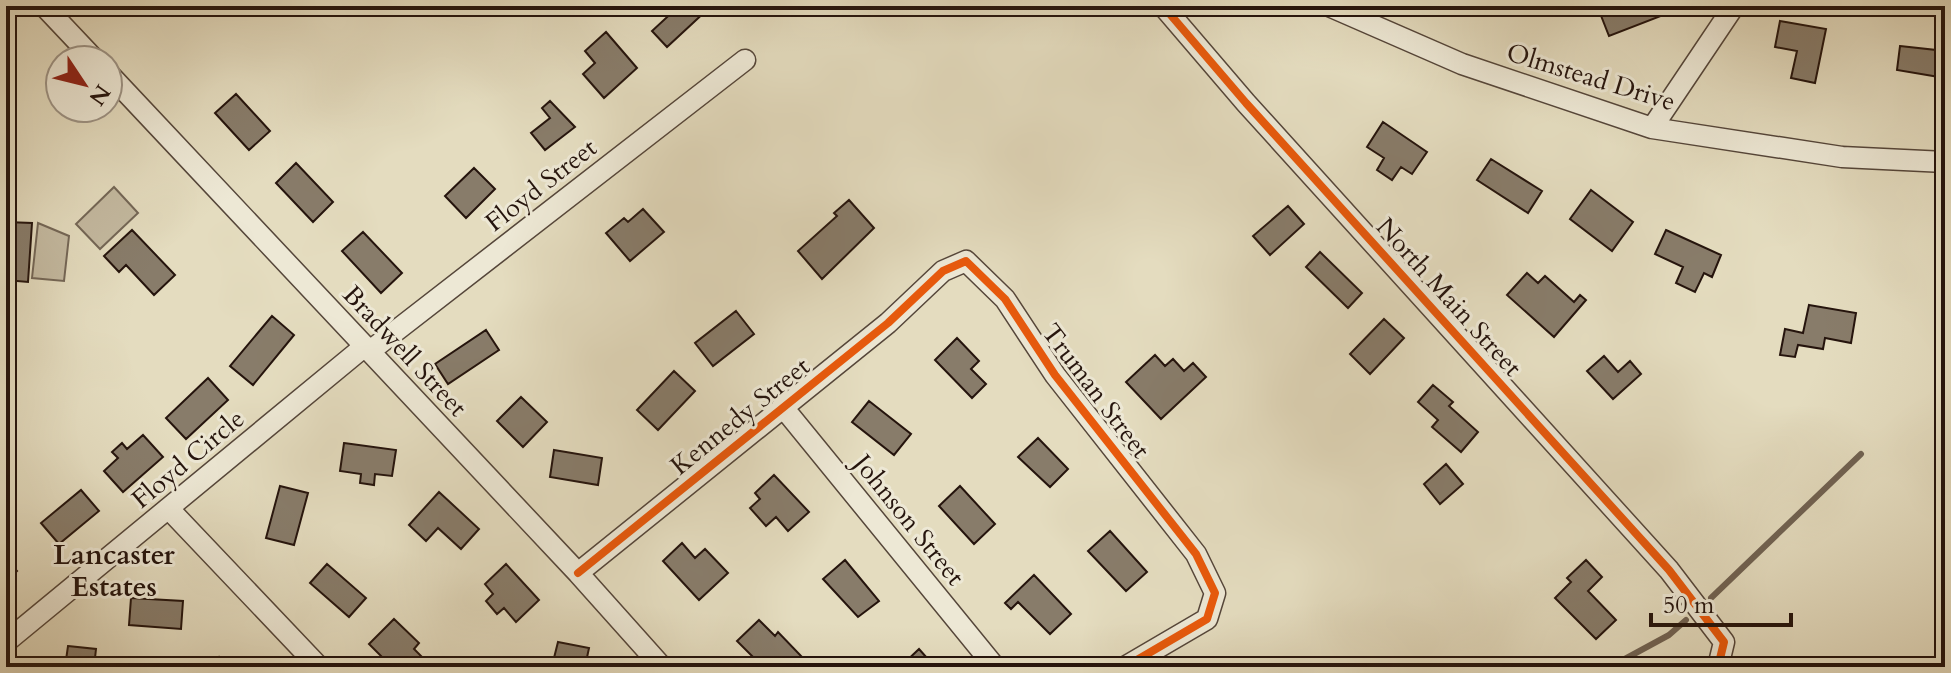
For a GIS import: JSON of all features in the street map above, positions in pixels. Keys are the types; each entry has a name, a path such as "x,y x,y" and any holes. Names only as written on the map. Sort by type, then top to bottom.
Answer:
{"street":[{"path":"44,6 80,44"},
{"name":"North Main Street","path":"1163,6 1246,103 1658,558 1724,642 1718,667"},
{"name":"Olmstead Drive","path":"1329,6 1462,64 1652,128 1842,157 1945,162"},
{"path":"1652,128 1734,6"},
{"name":"Floyd Street","path":"368,348 745,60"},
{"name":"Bradwell Street","path":"124,90 578,573 662,667"},
{"name":"Truman Street","path":"924,288 943,271 966,261 1005,299 1055,375 1196,554 1215,593 1207,619 1125,667"},
{"name":"Kennedy Street","path":"578,573 888,323 924,288"},
{"name":"Floyd Circle","path":"6,642 368,348"},
{"name":"Johnson Street","path":"782,406 995,667"},
{"path":"169,509 319,667"}],"shaded area":[{"path":"114,187 138,213 100,249 76,224"},
{"path":"38,223 69,236 64,281 32,278"}],"building":[{"path":"679,6 708,9 667,47 652,31"},
{"path":"1663,6 1666,14 1609,36 1598,8"},
{"path":"1780,21 1826,29 1815,83 1791,78 1797,51 1775,47"},
{"path":"606,32 637,68 604,98 583,74 595,63 585,51"},
{"path":"1900,46 1945,51 1945,78 1897,70"},
{"path":"236,94 270,131 249,150 215,113"},
{"path":"550,101 575,127 545,150 531,133 550,118 542,108"},
{"path":"1383,122 1427,152 1412,174 1401,167 1392,180 1377,170 1384,158 1367,147"},
{"path":"1491,159 1542,191 1528,213 1477,180"},
{"path":"296,163 333,202 313,222 276,183"},
{"path":"474,168 495,189 466,218 445,196"},
{"path":"1591,190 1633,222 1612,251 1570,219"},
{"path":"849,200 874,228 822,279 798,251 837,216 834,213"},
{"path":"1288,206 1304,224 1270,255 1253,236"},
{"path":"643,209 664,232 630,261 606,233 624,218 628,222"},
{"path":"6,222 32,223 28,282 6,280"},
{"path":"132,230 175,275 154,295 126,265 119,272 104,256"},
{"path":"1666,230 1721,255 1712,277 1704,273 1695,292 1676,283 1683,267 1655,254"},
{"path":"363,232 402,273 381,293 342,251"},
{"path":"1320,252 1362,293 1348,308 1306,267"},
{"path":"1527,273 1538,283 1545,276 1574,302 1580,295 1586,300 1554,337 1507,295"},
{"path":"1809,305 1856,313 1851,343 1825,338 1823,349 1798,345 1795,357 1780,355 1785,329 1803,333"},
{"path":"736,311 754,334 713,366 695,343"},
{"path":"272,316 294,335 253,385 230,366"},
{"path":"1384,319 1404,338 1370,374 1350,354"},
{"path":"486,330 499,350 448,384 435,364"},
{"path":"957,338 979,361 971,369 986,384 972,398 935,360"},
{"path":"1155,355 1165,366 1173,359 1184,371 1193,363 1206,377 1161,419 1126,382"},
{"path":"1604,356 1618,372 1630,361 1641,374 1613,399 1587,371"},
{"path":"674,371 695,391 658,430 637,410"},
{"path":"208,378 228,400 186,439 166,418"},
{"path":"1433,385 1453,402 1449,406 1478,432 1461,452 1432,427 1438,420 1418,402"},
{"path":"521,397 547,422 523,447 497,421"},
{"path":"869,401 911,434 894,455 852,422"},
{"path":"143,435 163,457 123,492 104,471 118,458 112,452 122,443 127,449"},
{"path":"1038,438 1068,469 1050,487 1018,457"},
{"path":"344,443 396,450 392,476 375,474 374,485 360,483 361,474 340,471"},
{"path":"554,450 602,458 598,485 550,477"},
{"path":"1446,464 1463,484 1440,504 1424,484"},
{"path":"774,475 809,512 788,531 776,517 766,526 750,508 760,499 755,493"},
{"path":"280,486 308,493 294,545 266,538"},
{"path":"960,486 995,524 974,544 939,506"},
{"path":"81,490 99,511 59,544 41,523"},
{"path":"439,492 479,529 461,549 438,528 426,541 409,525"},
{"path":"1110,531 1147,572 1126,591 1088,551"},
{"path":"682,543 695,558 705,549 728,573 699,600 663,561"},
{"path":"6,560 17,571 6,582"},
{"path":"845,560 879,601 858,617 823,579"},
{"path":"1586,560 1602,577 1588,591 1616,620 1596,639 1555,598 1571,582 1567,578"},
{"path":"327,564 366,598 349,617 310,583"},
{"path":"506,564 539,600 516,622 504,608 497,614 486,601 493,594 485,584"},
{"path":"1034,575 1071,614 1050,634 1018,602 1011,609 1005,603"},
{"path":"131,598 183,601 181,629 129,625"},
{"path":"394,619 419,643 414,649 427,662 422,667 392,667 369,644"},
{"path":"759,620 775,636 778,632 802,657 792,667 763,667 737,641"},
{"path":"558,642 589,648 585,667 544,667 545,661 553,662"},
{"path":"68,646 96,649 94,667 65,667"},
{"path":"919,649 935,667 900,667"},
{"path":"219,657 228,667 207,667"}],"waterway":[{"path":"1711,598 1861,454"},
{"path":"1610,667 1669,635 1686,620"}],"cycle path":[{"path":"1163,6 1246,103 1669,570 1724,642 1718,667"},
{"path":"578,573 888,323 943,271 966,261 1005,299 1055,375 1196,554 1215,593 1207,619 1125,667"}],"district":[{"name":"Lancaster Estates","path":"114,571"}]}
